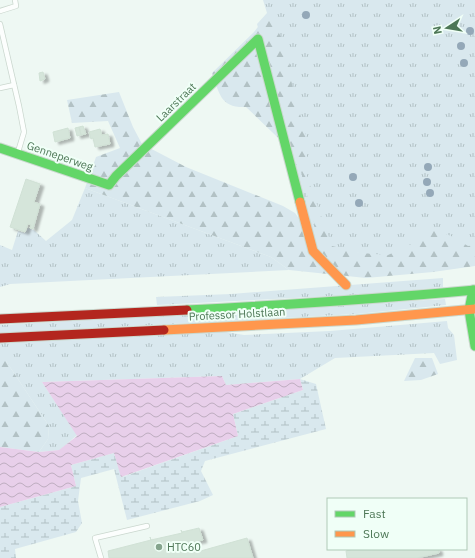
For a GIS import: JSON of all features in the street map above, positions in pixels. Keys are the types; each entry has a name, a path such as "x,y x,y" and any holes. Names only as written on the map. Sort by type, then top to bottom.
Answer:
{"main road":[{"name":"Laarstraat","path":"111,182 258,39 313,251 346,285"},
{"name":"Genneperweg","path":"0,148 109,185 111,182"},
{"path":"474,292 472,309 475,346"},
{"name":"Professor Holstlaan","path":"0,319 263,306 474,292"},
{"name":"Professor Holstlaan","path":"0,338 356,320 472,309"}],"lane":[{"path":"0,10 16,6 15,0"},
{"path":"0,24 24,132 18,154"},
{"path":"0,88 14,85"},
{"path":"100,558 95,538 147,526"}],"green space":[{"path":"263,0 475,0 475,259 433,265 316,246 257,24 267,13"},
{"path":"264,19 273,22 288,50 292,85 307,139 307,177 332,246 361,253 388,255 410,245 428,227 451,236 468,246 475,245 475,266 433,272 366,278 289,270 271,257 85,188 96,157 120,148 108,121 72,123 67,100 119,92 133,127 142,144 186,167 283,206 295,213 312,236 317,234 297,156 246,107 237,107 226,102 219,93 212,73 254,32"},
{"path":"85,188 271,257 289,270 10,284 0,287 0,245 12,250 18,231 25,233 28,228 34,230 46,241 72,220"},
{"path":"443,278 443,287 373,294 157,305 156,297 231,294"},
{"path":"445,299 446,305 357,314 0,333 0,325"},
{"path":"447,321 448,328 454,335 457,360 440,364 434,353 335,358 300,379 226,385 222,376 42,382 77,435 60,450 39,452 48,439 49,426 6,361 0,361 0,343 220,331 244,335 330,331"},
{"path":"415,358 432,358 438,374 421,380 404,381"},
{"path":"0,361 6,361 49,426 48,439 39,452 0,447"},
{"path":"300,379 316,384 326,429 205,461 201,471 213,495 200,501 127,520 114,469 81,478 78,501 82,523 76,532 15,549 16,558 0,558 0,507 76,486 71,465 114,453 122,477 238,436 233,414 303,390"}],"water":[{"path":"222,376 226,385 300,379 303,390 233,414 238,436 121,477 114,453 71,465 76,486 0,507 0,447 39,452 59,450 77,436 42,382"}],"building":[{"path":"43,72 45,79 40,81 39,73"},
{"path":"83,126 86,134 81,135 79,127"},
{"path":"79,127 81,135 77,136 75,128"},
{"path":"68,128 70,138 55,142 53,132"},
{"path":"100,129 102,135 108,134 110,144 95,147 93,138 91,139 89,132"},
{"path":"26,179 40,184 34,202 40,204 33,229 30,228 31,225 28,224 25,232 10,227"},
{"name":"HTC60","path":"199,528 203,540 194,542 197,552 247,538 253,558 109,558 108,551 182,533 181,530 182,532"},
{"path":"438,550 439,553 417,558 347,558 346,551"}],"traffic: fast":[{"path":"0,148 109,185 116,176 258,39 300,202"},
{"path":"473,290 469,310 475,346"},
{"path":"187,310 331,302 475,290"}],"traffic: slow":[{"path":"300,202 313,251 346,285"},
{"path":"164,330 356,320 475,309"}],"traffic: jam":[{"path":"0,319 187,310"},
{"path":"0,338 164,330"}],"place":[{"name":"HTC60","path":"159,547"}]}
